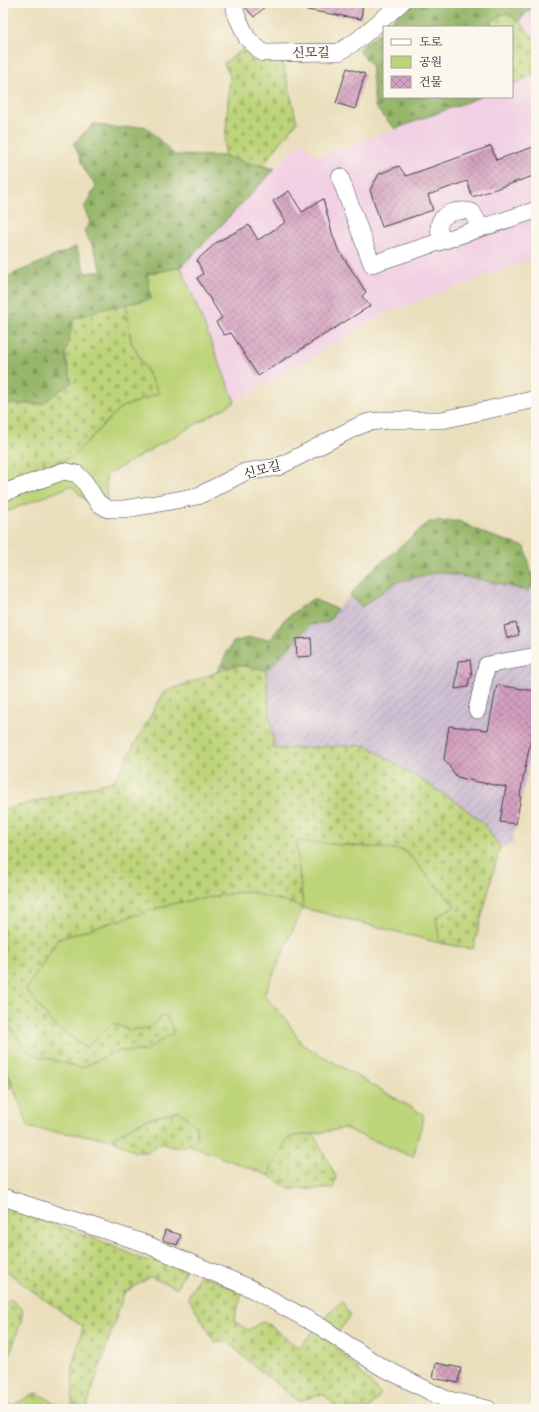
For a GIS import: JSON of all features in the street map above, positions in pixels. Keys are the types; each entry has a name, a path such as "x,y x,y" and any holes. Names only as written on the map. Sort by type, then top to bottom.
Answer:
{"street":[{"name":"신모길","path":"234,3 236,14 247,38 263,52 339,52 358,40 401,3"},
{"path":"340,177 372,264 536,210"},
{"path":"442,241 439,229 440,221 445,215 455,211 464,210 472,212 479,229"},
{"name":"신모길","path":"3,493 64,471 77,474 84,481 98,503 108,509 124,509 155,504 198,496 245,472 278,467 356,427 369,422 389,420 442,420 536,399"},
{"path":"477,710 487,666 536,656"},
{"path":"3,1197 141,1242 250,1288 321,1327 378,1365 445,1399 488,1409"}],"shaded area":[{"path":"536,4 536,40 519,21"},
{"path":"536,73 536,258 389,312 235,402 181,267 302,141 317,156 477,98 513,98 513,84"},
{"path":"439,572 488,581 526,591 534,584 536,592 536,733 512,844 500,847 483,823 366,745 274,749 266,670 310,625 329,621 337,609 350,595 361,606 397,582"}],"green space":[{"path":"409,3 536,3 519,21 506,13 492,22 492,26 387,26"},
{"path":"506,13 519,21 536,40 536,73 513,84 513,26 492,26 491,22"},
{"path":"383,30 383,98 477,98 395,129 375,107 371,64 358,50"},
{"path":"249,45 256,55 283,63 297,122 262,166 224,156 230,76 224,63"},
{"path":"94,123 113,128 145,126 175,155 224,156 275,169 181,267 147,274 151,299 100,310 65,355 72,382 42,404 3,404 4,278 76,247 86,273 102,271 93,247 84,231 90,222 84,208 96,186 84,169 74,143"},
{"path":"5,238 4,289 3,293 3,239"},
{"path":"181,267 235,402 106,475 107,521 71,486 3,513 3,481 72,457 120,408 159,393 131,342 126,304 151,299 147,274"},
{"path":"126,304 131,342 159,393 120,408 72,457 3,481 3,404 42,404 72,382 65,355 74,319 100,310"},
{"path":"459,521 486,534 525,547 534,584 527,591 488,581 439,572 397,582 361,607 350,595 369,573 429,522"},
{"path":"313,599 337,609 328,622 310,625 266,670 236,665 216,673 233,642 248,638 271,639 284,620"},
{"path":"236,665 266,670 274,749 366,745 455,801 483,823 500,847 473,949 440,943 436,917 455,906 404,850 296,841 303,907 247,891 175,903 58,939 26,990 52,1023 86,1048 113,1023 129,1030 149,1028 165,1014 174,1032 145,1051 118,1051 81,1068 29,1053 7,1024 3,1021 3,810 114,781 164,692"},
{"path":"296,841 404,850 455,906 437,917 440,943 303,908 264,995 287,1021 302,1044 424,1115 413,1157 344,1128 289,1137 271,1168 270,1176 189,1145 197,1139 179,1111 148,1119 111,1139 29,1128 4,1062 7,1024 29,1053 81,1068 118,1051 145,1051 149,1028 129,1030 113,1023 86,1048 52,1023 26,990 58,939 175,903 247,891 303,907"},
{"path":"3,1021 7,1024 4,1062 13,1085 3,1094"},
{"path":"179,1111 196,1126 197,1139 183,1147 175,1147 160,1143 149,1152 135,1152 111,1139 148,1119"},
{"path":"314,1134 336,1177 333,1189 289,1189 270,1176 271,1168 289,1137"},
{"path":"8,1208 104,1242 148,1262 156,1254 186,1268 177,1288 150,1277 124,1293 86,1409 72,1409 73,1363 83,1327 3,1268 3,1213"},
{"path":"200,1274 242,1293 234,1321 248,1330 264,1321 299,1348 322,1320 342,1301 350,1316 331,1342 381,1394 369,1409 339,1409 323,1394 298,1401 253,1365 227,1341 215,1343 188,1297"},
{"path":"10,1299 23,1310 21,1322 9,1357 3,1360 3,1306"},
{"path":"37,1393 57,1404 57,1409 3,1409 3,1398 11,1406"}],"building":[{"path":"244,3 269,3 254,17 245,7"},
{"path":"301,3 363,3 361,19 301,9"},
{"path":"347,68 365,74 355,109 336,103"},
{"path":"491,146 496,160 536,146 536,175 472,197 467,181 428,195 433,210 382,227 370,190 379,174 399,166 406,176"},
{"path":"289,191 302,212 323,199 338,249 366,292 362,296 370,306 258,376 231,333 224,335 216,322 222,318 197,278 203,274 197,260 217,242 249,225 258,240 286,222 273,201"},
{"path":"516,623 519,635 507,638 504,626"},
{"path":"311,638 312,656 297,657 296,639"},
{"path":"470,660 472,677 469,679 468,687 455,689 458,661"},
{"path":"497,685 536,691 536,712 516,824 500,822 506,787 457,777 444,759 449,726 488,730"},
{"path":"165,1230 181,1235 177,1245 163,1240"},
{"path":"436,1363 461,1368 458,1383 433,1378"}]}
